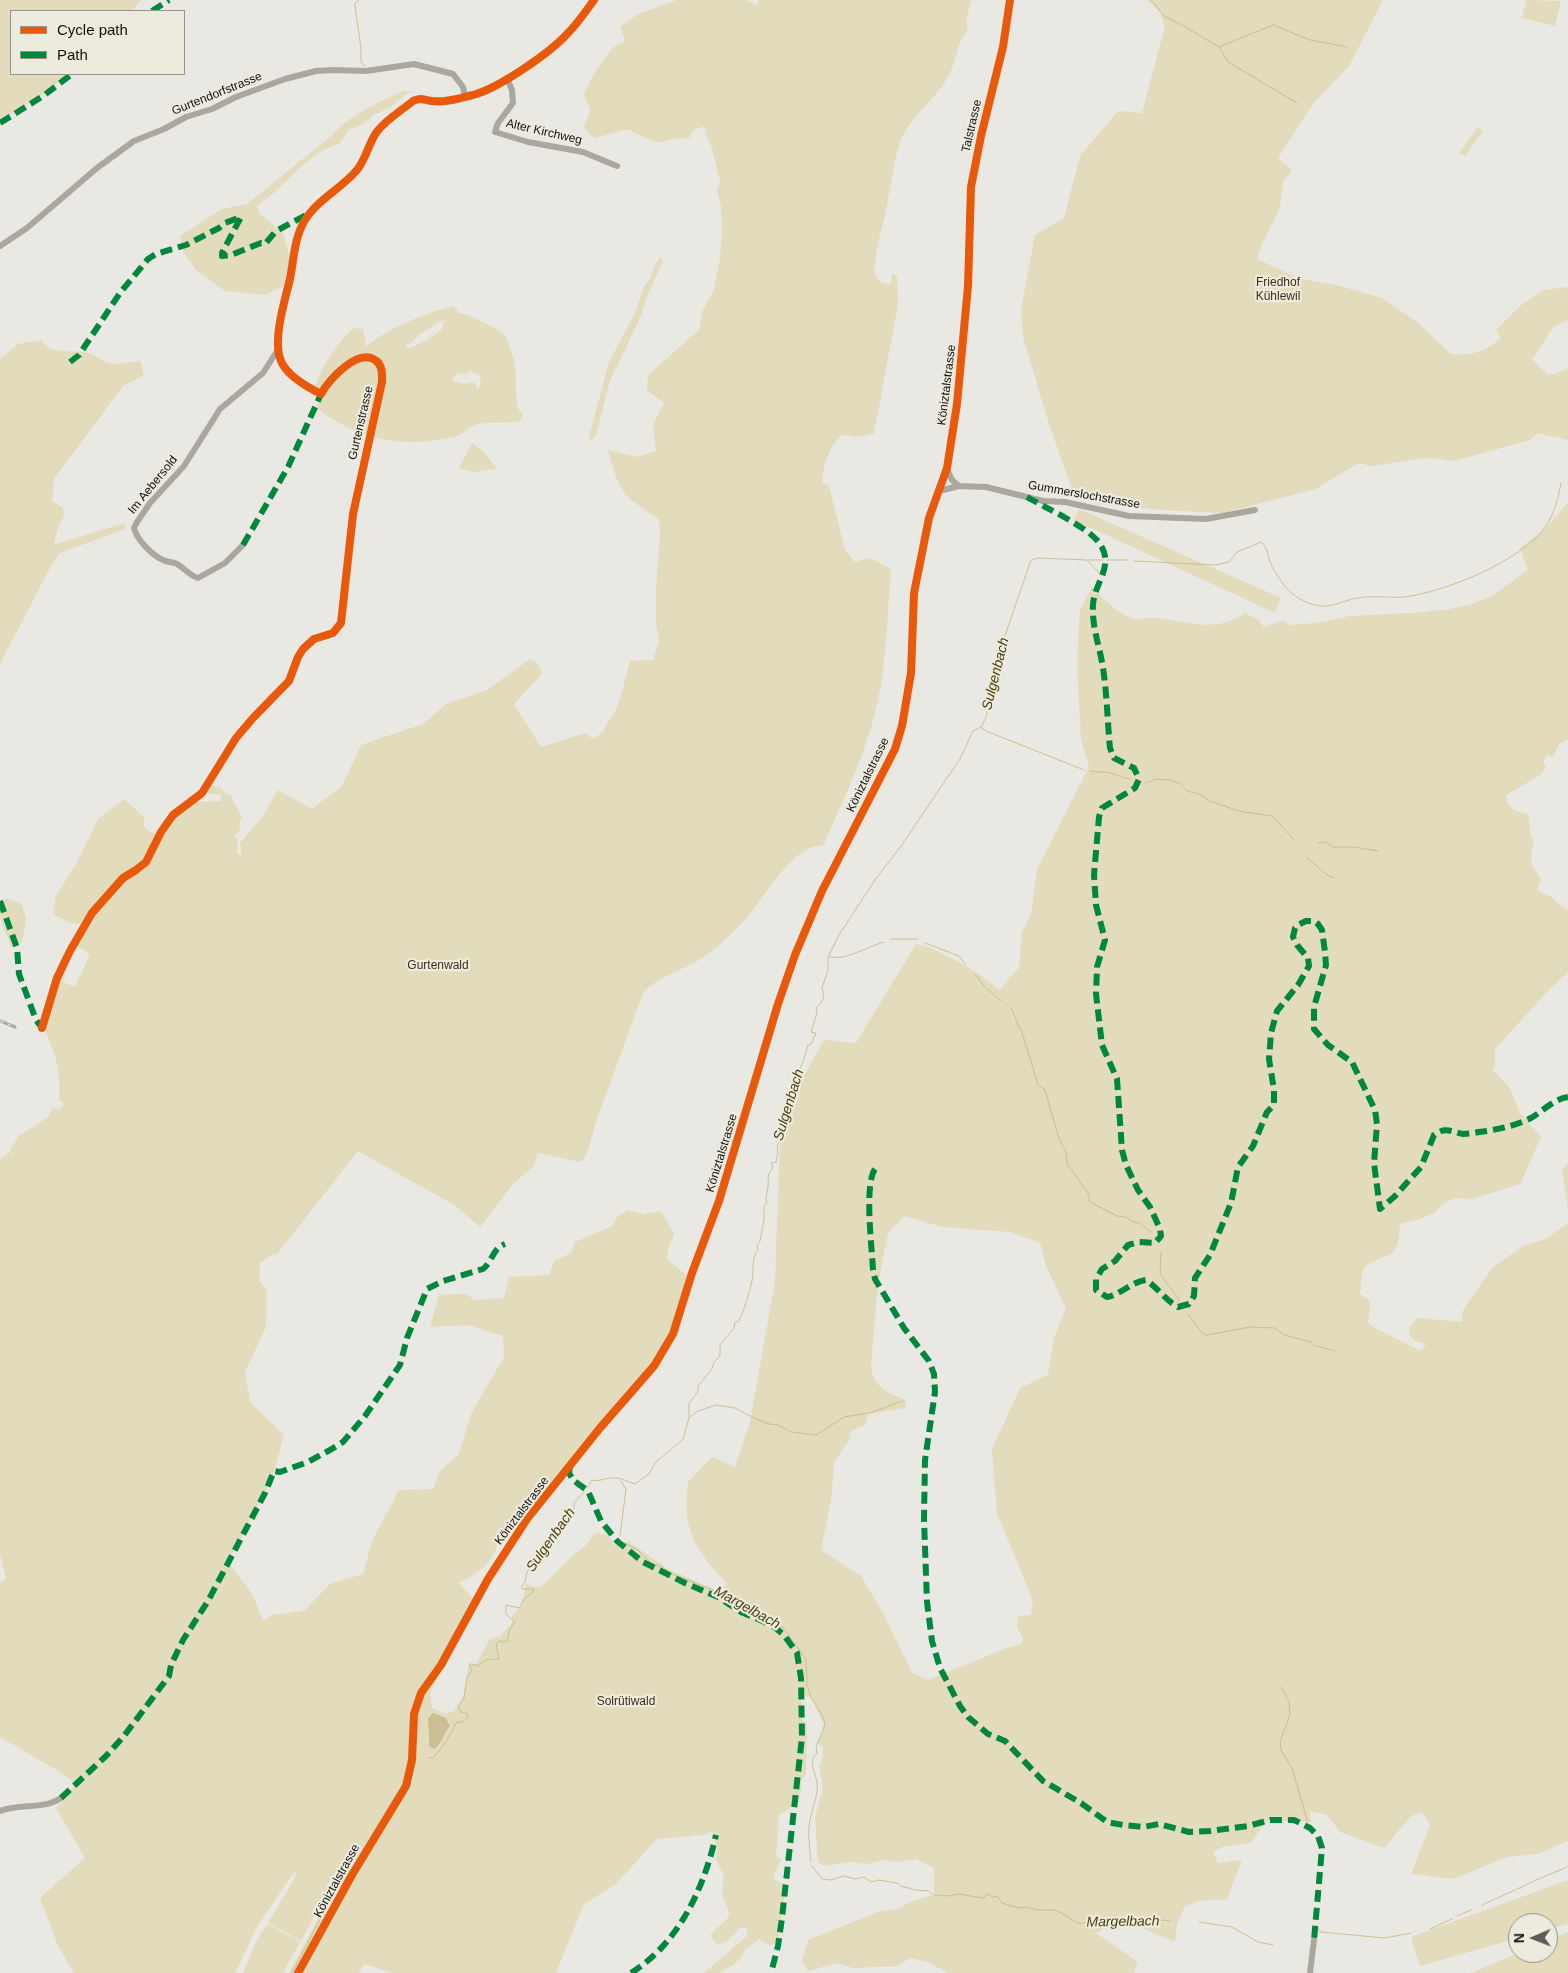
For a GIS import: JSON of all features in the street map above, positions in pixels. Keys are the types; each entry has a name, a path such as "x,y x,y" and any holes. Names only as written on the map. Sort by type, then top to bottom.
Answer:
{"street":[{"name":"Gurtenstrasse","path":"42,1028 57,978 92,913 123,878 146,862 161,832 173,815 202,793 236,738 289,681 302,648 314,639 333,633 341,623 353,514 382,382 382,372 379,364 374,359 359,358 345,367 321,394 306,386 284,366 279,348 281,311 290,278 296,241 307,217 357,171 364,160 372,140 381,127 413,101 420,99 437,101 486,90 556,45 569,33 594,0"},
{"name":"Talstrasse","path":"969,258 970,204 974,169 1002,47 1010,0"},
{"name":"Gurtendorfstrasse","path":"0,246 27,228 97,168 134,141 164,129 186,117 212,109 236,97 285,79 333,70 366,71 414,64 440,69 453,74 463,87 465,96"},
{"name":"Alter Kirchweg","path":"507,78 512,88 513,103 498,123 495,132 528,142 583,152 617,166"},
{"name":"Köniztalstrasse","path":"298,1973 352,1875 406,1786 411,1766 414,1714 421,1693 441,1665 488,1579 527,1520 577,1456 654,1366 673,1334 719,1201 778,1004 795,955 822,891 883,773 902,726 911,673 914,593 929,518 947,468 964,345 969,258"},
{"name":"Im Aebersold","path":"243,545 225,563 198,578 190,576 176,564 162,560 154,555 137,536 134,528 150,503 184,466 220,409 263,373 279,348"},
{"path":"947,468 952,480 959,486"},
{"name":"Gummerslochstrasse","path":"940,491 959,486 986,487 1043,501 1065,502 1130,516 1206,519 1255,510"},
{"path":"0,1811 17,1806 47,1804 61,1798"},
{"path":"1310,1973 1314,1940"}],"green space":[{"path":"0,0 141,0 133,10 10,10 10,75 69,75 42,95 0,121"},
{"path":"677,0 745,0 757,5 759,0 971,0 966,22 968,30 961,40 952,69 944,83 903,135 895,161 877,247 875,273 881,283 891,284 892,274 897,276 898,304 874,434 857,437 841,435 830,451 825,463 822,482 829,486 845,550 855,562 870,558 891,569 882,678 875,713 858,764 823,846 812,847 790,862 745,920 717,946 699,960 662,978 643,993 597,1119 586,1156 580,1162 538,1153 534,1166 513,1184 480,1227 456,1206 358,1151 277,1254 271,1255 260,1263 259,1281 267,1291 266,1327 245,1372 250,1402 284,1435 274,1471 265,1493 228,1562 253,1595 263,1621 272,1615 304,1611 330,1584 363,1574 372,1541 399,1490 433,1489 440,1471 459,1454 471,1414 504,1357 503,1336 468,1325 430,1327 439,1295 466,1294 475,1300 504,1298 509,1277 549,1275 554,1261 571,1253 575,1242 612,1226 617,1217 628,1210 644,1214 661,1211 674,1234 669,1246 667,1259 686,1275 687,1288 662,1354 533,1512 522,1503 510,1527 497,1541 496,1549 489,1562 478,1572 459,1583 475,1601 441,1665 438,1677 430,1693 432,1708 446,1714 454,1711 463,1697 469,1663 476,1664 490,1639 500,1636 512,1623 512,1616 522,1605 526,1584 540,1588 586,1545 594,1534 600,1533 602,1535 606,1533 615,1546 628,1541 668,1569 713,1589 720,1590 727,1583 701,1552 691,1533 687,1509 688,1482 712,1457 735,1467 750,1422 775,1281 781,1117 824,1040 856,1043 916,944 935,950 959,962 999,990 1019,968 1022,932 1031,915 1037,869 1089,767 1081,739 1077,663 1080,609 1092,587 1112,606 1130,617 1212,625 1234,619 1245,613 1259,620 1264,627 1283,620 1288,625 1317,623 1350,616 1450,609 1472,604 1492,596 1528,570 1520,548 1544,530 1568,502 1568,739 1559,744 1553,757 1547,755 1543,762 1546,767 1542,774 1506,795 1508,804 1515,811 1528,814 1530,833 1534,843 1531,850 1532,866 1541,880 1537,889 1541,893 1552,897 1568,910 1568,972 1495,1049 1495,1068 1492,1069 1510,1088 1520,1113 1541,1137 1520,1184 1472,1199 1455,1198 1445,1202 1434,1213 1400,1224 1398,1243 1392,1254 1375,1260 1366,1266 1362,1276 1360,1294 1369,1300 1368,1322 1373,1327 1421,1351 1426,1344 1415,1341 1409,1334 1410,1326 1418,1318 1462,1322 1462,1312 1492,1268 1523,1246 1546,1239 1568,1223 1568,1841 1538,1854 1507,1857 1453,1879 1411,1874 1430,1825 1422,1812 1411,1816 1384,1848 1340,1832 1327,1815 1309,1811 1312,1822 1268,1820 1250,1843 1222,1847 1213,1852 1218,1863 1242,1860 1227,1899 1199,1901 1185,1906 1177,1924 1175,1942 1137,1926 1104,1929 1096,1933 1138,1962 1134,1973 948,1973 928,1962 910,1958 898,1966 853,1968 837,1963 808,1971 802,1961 808,1940 878,1912 898,1909 912,1901 930,1896 934,1893 934,1868 916,1859 896,1862 884,1860 867,1864 848,1862 824,1866 818,1862 815,1817 823,1788 819,1765 822,1761 823,1748 817,1742 823,1732 824,1725 812,1699 801,1693 802,1720 807,1724 806,1774 802,1780 799,1802 779,1815 776,1857 782,1859 774,1875 774,1880 786,1884 778,1942 769,1945 759,1939 745,1950 741,1958 733,1965 719,1973 704,1973 748,1935 746,1928 740,1928 725,1943 717,1944 710,1936 730,1915 722,1895 724,1876 716,1860 718,1850 712,1831 704,1835 657,1839 615,1885 584,1904 556,1973 391,1973 365,1964 358,1973 289,1973 331,1894 328,1892 301,1941 268,1923 297,1874 294,1872 257,1927 235,1973 74,1973 58,1946 40,1898 85,1858 56,1808 67,1797 75,1783 0,1737 0,1582 6,1579 0,1553 0,1159 9,1152 13,1154 10,1150 19,1136 48,1117 53,1107 59,1110 64,1104 59,1100 57,1065 46,1031 46,1028 50,1025 46,1026 58,981 64,969 66,970 63,982 75,987 90,954 76,945 94,914 123,880 138,870 168,822 195,802 221,801 221,795 206,793 201,797 210,785 220,787 225,793 231,795 242,817 239,823 240,830 235,836 238,842 237,853 242,855 240,843 263,816 278,790 312,809 342,786 361,745 423,724 446,704 487,690 530,659 539,665 542,674 514,704 541,747 585,733 593,739 604,731 618,704 630,661 653,660 659,640 656,624 656,589 660,535 659,519 637,504 624,492 619,484 608,450 638,457 656,451 653,425 664,403 647,390 648,375 699,330 702,312 714,290 722,233 721,205 717,191 720,182 705,126 694,130 689,138 657,143 627,129 595,138 584,127 590,110 584,94 592,77 612,48 625,41 620,27 638,14","holes":["905,1216 942,1227 1010,1232 1040,1243 1046,1266 1066,1308 1054,1338 1048,1375 1020,1388 992,1449 997,1513 1033,1601 1031,1615 1018,1616 1017,1628 1023,1638 1022,1644 1007,1648 928,1680 912,1673 883,1613 861,1576 821,1550 831,1501 834,1463 849,1440 851,1431 865,1425 869,1414 905,1408 906,1400 887,1392 878,1384 872,1373 871,1366 878,1283 888,1233","430,1715 442,1716 449,1721 450,1726 444,1733 440,1746 428,1742 428,1721"]},
{"name":"Friedhof Kühlewil","path":"1147,0 1383,0 1349,66 1313,104 1278,158 1292,170 1283,182 1279,211 1263,242 1257,259 1298,278 1340,286 1382,298 1417,322 1451,354 1478,352 1489,347 1501,338 1496,330 1520,306 1543,290 1568,287 1568,320 1554,326 1532,360 1547,374 1555,374 1568,368 1568,440 1537,433 1530,440 1454,461 1427,458 1371,466 1358,463 1316,489 1222,513 1097,504 1072,489 1050,427 1023,337 1021,310 1035,235 1064,218 1080,156 1118,111 1142,113 1165,26 1160,12"},
{"path":"1526,0 1561,1 1555,26 1522,18"},
{"path":"402,91 416,92 406,94 391,107 375,114 365,123 348,130 340,144 314,156 257,206 260,214 283,233 290,259 286,285 264,295 225,291 197,271 183,252 180,236 222,209 247,204 347,122 364,110"},
{"path":"1478,127 1483,131 1465,156 1459,153"},
{"path":"661,257 663,261 648,294 641,316 610,381 596,435 590,442 590,433 609,362 635,313 643,288 650,279 657,261"},
{"path":"454,306 459,313 471,316 501,332 507,338 515,363 517,407 523,415 520,421 478,424 454,437 417,442 399,441 365,435 333,419 317,408 323,395 314,390 321,373 335,348 354,328 363,329 366,347 396,328 419,317","holes":["446,319 442,329 434,335 418,345 406,347 407,344 438,321 441,322","469,370 479,374 481,379 479,388 477,388 474,382 464,384 453,381 453,377 460,373 468,374"]},
{"path":"41,340 51,349 87,353 108,363 117,364 140,361 144,375 123,386 54,479 52,501 63,508 64,516 58,527 54,544 124,523 125,529 60,553 52,564 0,664 0,359 18,344"},
{"path":"472,443 484,452 497,469 473,472 459,468"},
{"path":"1079,509 1281,598 1275,613 1074,520"},
{"path":"124,799 145,818 143,826 150,832 158,834 143,861 83,924 70,923 53,914 56,896 76,864 98,819"},
{"path":"7,898 22,904 26,920 22,942 11,947 0,918 0,903"},
{"path":"1568,1163 1568,1209 1562,1170"},
{"path":"1568,1880 1568,1924 1558,1926 1558,1913 1508,1913 1508,1941 1420,1966 1411,1937"},
{"path":"267,1924 300,1942 283,1973 243,1973 255,1944"},
{"path":"1568,1932 1568,1973 1471,1973 1508,1957 1508,1963 1558,1963 1558,1936"}],"shaded area":[{"path":"433,1713 446,1718 450,1726 434,1749 429,1746 428,1718"}],"waterway":[{"path":"359,0 355,3 361,47 361,62 365,67"},
{"path":"1151,0 1164,16 1219,47 1228,62 1297,103"},
{"path":"1219,47 1273,25 1310,40 1347,47"},
{"path":"1134,561 1216,565 1229,562 1237,552 1261,542 1266,549 1273,568 1284,584 1298,598 1313,605 1328,606 1357,598 1404,597 1421,594 1461,582 1481,573 1501,563 1535,539 1552,516 1561,483"},
{"name":"Sulgenbach","path":"587,1488 592,1480 597,1481 609,1478 618,1478 635,1484 649,1474 656,1462 683,1439 689,1418 689,1403 698,1392 698,1386 720,1356 720,1345 734,1328 735,1322 738,1322 740,1319 748,1296 754,1260 758,1250 757,1245 760,1241 764,1219 764,1206 767,1203 769,1175 773,1168 771,1163 776,1162 777,1147 787,1112 787,1104 793,1098 795,1078 803,1062 808,1045 811,1044 816,1033 811,1032 817,1013 816,1008 824,996 822,988 828,970 828,957 839,935 875,880 901,846 960,759 973,731 981,727 986,718 998,656 1031,560 1038,558 1087,560 1101,575"},
{"path":"1089,560 1103,560"},
{"path":"1107,560 1127,560"},
{"path":"981,727 986,731 1084,770"},
{"path":"1091,771 1107,772 1130,779"},
{"path":"1145,783 1156,779 1170,780 1181,784 1187,791 1199,794 1210,801 1243,812 1273,816 1294,840"},
{"path":"1318,843 1325,842 1333,847 1354,847 1378,851"},
{"path":"1306,857 1326,874 1334,878"},
{"path":"891,939 918,939"},
{"path":"829,956 841,957 884,942"},
{"path":"925,943 959,956 965,964"},
{"path":"975,974 984,986 1001,1001"},
{"path":"1010,1007 1022,1032 1038,1085 1045,1090 1059,1139 1066,1152 1067,1164 1088,1193 1090,1202 1117,1216 1126,1217 1133,1222 1139,1223 1151,1232"},
{"path":"1161,1252 1160,1274 1180,1301"},
{"path":"1188,1314 1202,1333 1207,1335 1250,1327 1275,1328 1284,1335 1335,1351"},
{"path":"870,1413 903,1401"},
{"path":"690,1417 698,1411 716,1405 735,1408 758,1420 778,1425 791,1432 816,1435 844,1417 868,1413"},
{"name":"Margelbach","path":"620,1536 626,1489 621,1481"},
{"name":"Sulgenbach","path":"429,1758 433,1758 440,1750 456,1723 464,1721 468,1717 466,1712 462,1713 458,1707 464,1698 467,1677 472,1670 469,1665 478,1666 486,1660 499,1659 496,1644 500,1641 507,1642 510,1629 515,1622 506,1614 506,1605 519,1608 524,1599 533,1592 534,1589 521,1588 525,1582 527,1572 548,1539 561,1521 569,1516 574,1509 574,1503 584,1492"},
{"name":"Margelbach","path":"625,1543 639,1551 651,1563 662,1567 670,1573 715,1591 724,1592 739,1607 768,1617 782,1626 806,1659 807,1684 811,1697 825,1723 816,1746 817,1753 813,1760 817,1787 809,1825 811,1862"},
{"path":"1281,1687 1289,1702 1290,1714 1280,1742 1281,1750 1292,1768 1308,1823"},
{"name":"Sulgenbach","path":"292,1973 328,1904 398,1793"},
{"name":"Margelbach","path":"812,1866 822,1879 831,1880 844,1876 855,1879 864,1877 871,1882 878,1880 897,1883 916,1890 929,1891 932,1894"},
{"path":"1534,1881 1567,1867"},
{"path":"1517,1889 1532,1882"},
{"path":"1482,1905 1515,1890"},
{"name":"Margelbach","path":"935,1895 959,1894 983,1898 988,1894 993,1897 997,1896 1002,1903 1019,1908 1054,1910 1077,1923 1125,1919 1134,1922 1142,1920 1149,1923 1163,1920 1170,1921"},
{"path":"1457,1916 1471,1910"},
{"path":"1430,1929 1452,1919"},
{"name":"Margelbach","path":"1199,1922 1232,1927 1258,1942 1273,1945"},
{"path":"1317,1927 1321,1932"},
{"path":"1320,1932 1385,1938 1411,1933"}],"railway":[{"path":"0,1021 15,1027"}],"marked path":[{"path":"154,10 169,0"},
{"path":"0,123 43,96 71,75"},
{"path":"70,362 79,355 120,293 148,259 156,254 186,245 225,223 241,217 222,253 222,256 231,255 261,243 265,244 276,231 308,214"},
{"path":"243,545 288,467 321,394"},
{"path":"1027,497 1087,531 1100,544 1104,552 1105,567 1094,597 1093,618 1105,679 1110,748 1114,758 1134,768 1139,779 1135,788 1102,808 1099,817 1094,875 1096,905 1105,940 1097,967 1096,994 1102,1045 1117,1079 1122,1150 1126,1165 1138,1190 1150,1207 1160,1229 1161,1236 1155,1243 1139,1242 1128,1245 1115,1261 1102,1269 1096,1279 1096,1290 1107,1297 1146,1280 1178,1307 1189,1304 1194,1296 1195,1278 1210,1255 1231,1203 1238,1167 1253,1146 1267,1112 1274,1105 1274,1090 1269,1059 1271,1033 1277,1011 1298,985 1309,966 1308,958 1293,937 1295,928 1306,921 1314,921 1322,930 1326,965 1314,1007 1314,1029 1328,1045 1352,1062 1375,1110 1377,1124 1374,1163 1380,1209 1394,1197 1421,1167 1434,1135 1438,1132 1448,1130 1467,1134 1505,1127 1531,1118 1553,1103 1568,1097"},
{"path":"0,901 17,948 19,974 36,1020 42,1028"},
{"path":"875,1169 872,1177 869,1202 875,1279 904,1328 929,1361 934,1374 935,1392 925,1460 924,1519 927,1602 932,1641 940,1668 960,1706 968,1717 988,1734 1005,1741 1043,1781 1081,1803 1107,1822 1143,1827 1159,1824 1189,1832 1248,1826 1270,1820 1294,1820 1310,1828 1318,1836 1322,1848 1314,1940"},
{"path":"61,1798 106,1756 124,1736 169,1676 171,1665 183,1640 208,1601 265,1493 274,1471 280,1472 308,1462 343,1442 365,1416 400,1365 407,1338 427,1289 443,1281 483,1269 497,1249 505,1244"},
{"path":"570,1466 569,1473 573,1480 588,1491 601,1521 617,1541 643,1562 718,1597 741,1612 772,1625 784,1635 797,1653 801,1678 802,1737 782,1918 778,1946 771,1973"},
{"path":"631,1973 648,1961 663,1946 687,1913 704,1875 716,1835"}],"cycle path":[{"path":"42,1028 57,978 92,913 123,878 146,862 161,832 173,815 202,793 236,738 289,681 303,649 314,639 333,633 341,623 353,514 382,382 382,373 381,367 375,360 368,357 360,358 344,367 330,381 321,394 288,372 281,361 278,342 280,320 290,279 296,241 301,227 316,206 357,170 376,133 393,116 416,100 442,101 458,99 484,91 510,78 537,60 560,41 594,0"},
{"path":"298,1973 352,1875 406,1786 412,1760 414,1714 421,1693 441,1665 488,1579 527,1519 600,1428 654,1366 673,1334 692,1273 719,1201 778,1004 795,955 822,891 895,749 902,726 911,673 914,593 929,518 947,468 957,404 968,286 971,187 981,136 1003,47 1010,0"}],"park label":[{"name":"Gurtenwald","path":"438,966"},
{"name":"Solrütiwald","path":"626,1702"}]}
